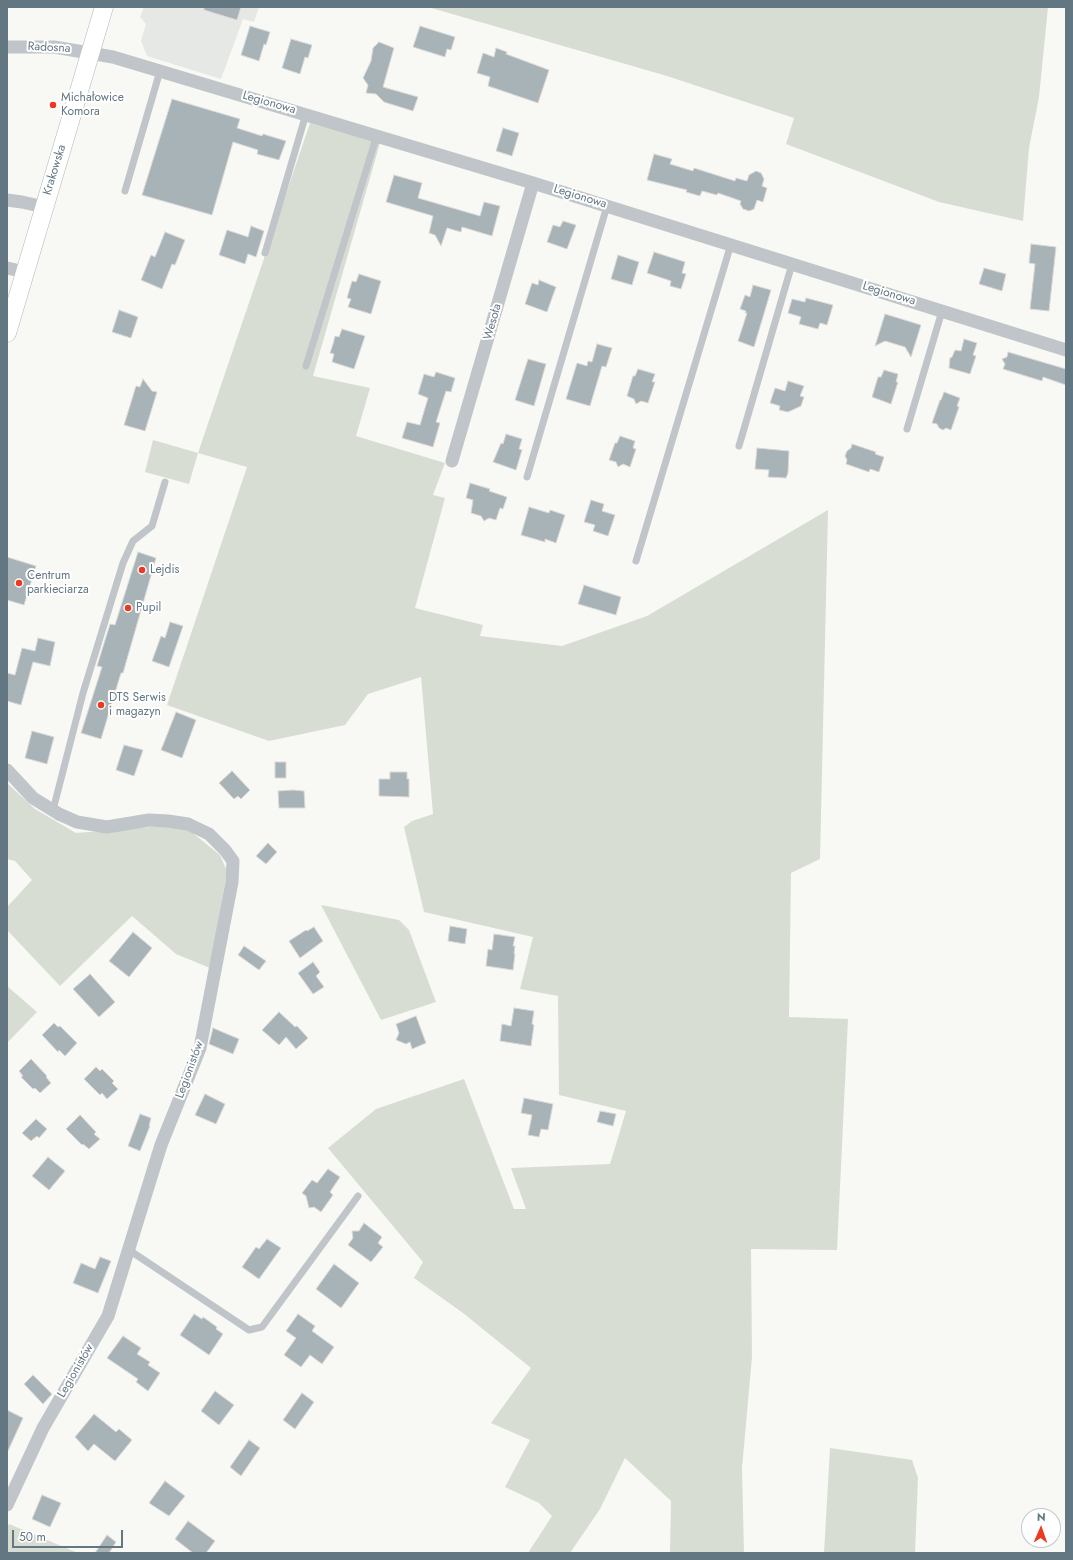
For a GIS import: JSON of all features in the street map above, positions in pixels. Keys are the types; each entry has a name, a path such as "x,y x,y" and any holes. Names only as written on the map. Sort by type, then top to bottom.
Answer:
{"main road":[{"name":"Krakowska","path":"7,333 104,7"}],"street":[{"name":"Radosna","path":"7,47 54,46 91,53"},
{"name":"Legionowa","path":"91,53 113,57 377,135 731,244 1066,350"},
{"name":"Wesoła","path":"452,462 533,183"},
{"path":"7,200 44,207"},
{"path":"7,268 25,272"},
{"name":"Legionistów","path":"7,770 33,798 77,822 107,826 148,820 188,824 209,834 225,850 233,861 232,882 200,1048 161,1145 108,1316 43,1428 7,1505"}],"lane":[{"path":"125,191 160,71"},
{"path":"265,253 306,114"},
{"path":"306,366 377,135"},
{"path":"527,477 607,206"},
{"path":"636,562 731,244"},
{"path":"739,446 792,264"},
{"path":"907,429 942,311"},
{"path":"53,810 83,693 123,563 133,542 152,526 165,482"},
{"path":"129,1250 249,1330 262,1327 358,1196"}],"shaded area":[{"path":"144,7 259,7 254,22 243,19 221,79 147,56 141,41 146,24 140,17"},
{"path":"428,7 1048,7 1039,97 1029,148 1023,221 939,202 786,144 794,118 667,76"},
{"path":"310,123 380,143 313,376 370,388 356,436 445,463 433,495 445,498 415,608 483,625 480,636 562,646 647,616 828,510 820,859 791,873 789,1017 848,1019 837,1250 751,1249 752,1357 742,1468 744,1553 670,1553 671,1501 625,1458 600,1509 570,1553 528,1553 552,1516 539,1503 505,1487 530,1440 491,1423 531,1368 463,1313 414,1278 423,1262 328,1148 376,1109 464,1079 514,1209 526,1209 511,1168 610,1164 626,1111 559,1095 558,996 520,989 533,937 424,912 404,827 412,821 433,814 421,677 368,694 345,725 269,741 167,705 247,467 198,453"},
{"path":"153,440 198,453 189,484 145,472"},
{"path":"7,783 35,809 76,833 163,826 189,830 220,855 227,871 210,968 176,954 132,916 60,986 7,930 7,907 32,880 15,861 7,859"},
{"path":"321,905 399,920 409,930 436,1002 381,1020"},
{"path":"7,986 37,1012 7,1043"},
{"path":"830,1448 912,1460 918,1478 915,1553 824,1553"},
{"path":"9,1524 78,1553 7,1553 7,1529"}],"building":[{"path":"204,7 241,7 237,20 204,10"},
{"path":"250,26 270,32 266,45 264,44 259,61 241,55"},
{"path":"420,26 455,37 451,50 447,49 445,57 413,47"},
{"path":"291,39 312,45 308,58 305,57 300,74 282,68"},
{"path":"379,42 394,48 383,87 418,97 413,111 384,102 376,94 366,93 368,85 363,78 371,61 373,48"},
{"path":"496,48 507,52 506,54 549,70 538,103 488,86 490,77 477,73 483,53 494,57"},
{"path":"172,99 240,119 237,128 262,136 263,134 286,141 279,160 257,154 258,150 233,142 212,215 142,195"},
{"path":"503,128 519,133 512,156 496,151"},
{"path":"654,154 672,159 670,164 693,171 694,168 735,181 736,178 747,181 749,175 756,171 761,173 764,179 762,186 767,188 763,202 757,200 754,209 749,211 743,209 740,204 741,201 718,193 717,195 702,191 700,196 686,192 687,190 647,180"},
{"path":"394,175 422,183 418,198 480,216 484,202 500,206 492,236 462,227 461,232 447,228 441,246 435,235 429,233 433,216 386,202"},
{"path":"563,221 576,225 567,249 547,242 553,225 560,227"},
{"path":"251,226 264,231 256,257 248,254 245,264 219,255 227,230 248,237"},
{"path":"165,232 185,240 175,265 172,264 162,289 141,280 151,255 155,257"},
{"path":"1031,244 1056,247 1049,311 1030,309 1035,264 1029,263"},
{"path":"654,252 685,262 682,273 686,274 681,289 670,286 671,281 647,273"},
{"path":"618,255 639,262 632,285 611,279"},
{"path":"984,268 1006,274 1002,291 979,284"},
{"path":"359,274 381,281 371,314 348,307 351,299 347,298 352,281 356,282"},
{"path":"539,280 556,287 547,312 525,304 532,283 538,285"},
{"path":"753,285 771,290 754,347 738,341 747,313 745,313 746,311 740,309 745,295 750,297"},
{"path":"806,298 833,305 827,325 820,323 818,329 799,324 801,317 788,313 792,299 805,302"},
{"path":"119,310 138,317 131,338 112,332"},
{"path":"885,314 921,325 911,357 905,347 885,341 875,346"},
{"path":"342,329 365,336 354,369 332,362 334,354 330,353 335,336 339,337"},
{"path":"964,339 977,343 973,355 976,356 970,374 949,368 950,358 955,350 961,351"},
{"path":"597,344 612,348 606,367 602,366 590,406 566,399 577,363 587,366 588,361 592,362"},
{"path":"1008,352 1066,369 1066,385 1043,377 1042,381 1003,369 1005,364 1002,359 1007,357"},
{"path":"528,359 546,364 534,406 515,400"},
{"path":"638,369 655,374 652,382 655,382 648,403 641,401 636,404 634,399 627,396 633,376 635,376"},
{"path":"884,370 898,374 896,382 898,382 891,404 872,397 878,377 881,377"},
{"path":"436,372 455,378 451,392 446,391 436,422 440,423 433,447 402,438 407,422 420,425 428,398 418,394 424,374 434,377"},
{"path":"143,379 152,391 157,392 145,431 124,425 136,386 140,387"},
{"path":"788,381 804,386 800,396 804,397 801,406 788,412 779,410 780,406 770,403 775,388 785,391"},
{"path":"944,392 960,398 957,406 959,407 951,430 946,428 943,430 939,428 937,424 932,423"},
{"path":"506,434 522,439 519,449 522,450 516,470 493,462 501,443 503,444"},
{"path":"620,436 635,441 633,448 636,449 630,467 623,464 618,467 616,462 609,460 615,443 617,443"},
{"path":"852,444 876,452 875,454 884,457 879,472 870,469 869,472 846,464 847,460 845,456"},
{"path":"757,448 789,451 788,473 786,478 768,477 769,470 755,469"},
{"path":"470,483 490,489 489,491 507,497 503,509 500,508 496,520 489,518 484,521 481,516 471,513 473,500 466,498"},
{"path":"591,500 604,504 602,511 615,515 608,536 593,531 595,525 584,522"},
{"path":"529,507 549,513 550,510 565,515 556,543 545,539 545,542 521,535"},
{"path":"138,552 156,558 123,673 121,673 101,739 81,733 102,667 97,666 110,624 115,625"},
{"name":"Centrum parkieciarza","path":"7,557 36,566 24,605 7,600"},
{"path":"584,585 621,597 616,615 578,604"},
{"path":"170,622 183,626 169,667 152,661 161,636 165,638"},
{"path":"38,638 55,642 50,666 33,662 21,705 7,701 7,673 15,675 22,648 35,651"},
{"path":"176,712 196,720 182,758 161,750"},
{"path":"32,731 54,737 47,764 25,758"},
{"path":"124,745 143,750 134,776 116,770"},
{"path":"275,762 286,762 286,778 275,778"},
{"path":"232,771 250,790 241,799 238,796 234,799 219,783"},
{"path":"390,772 407,772 407,779 409,779 409,797 379,796 379,779 390,779"},
{"path":"278,791 304,791 305,808 279,808"},
{"path":"268,843 277,852 266,864 256,856"},
{"path":"450,926 467,929 465,944 448,941"},
{"path":"314,927 323,941 300,958 289,941 306,930 307,931"},
{"path":"133,932 152,948 129,977 109,961"},
{"path":"494,934 515,937 513,946 515,946 515,954 513,970 486,966 488,949 492,950"},
{"path":"244,946 266,961 259,970 238,955"},
{"path":"313,962 320,972 316,976 324,987 313,994 298,973"},
{"path":"90,974 115,1002 99,1017 73,989"},
{"path":"514,1008 534,1011 531,1046 500,1041 502,1024 511,1026"},
{"path":"279,1012 295,1027 297,1026 308,1038 296,1049 286,1037 279,1045 262,1030"},
{"path":"416,1016 426,1043 412,1049 410,1042 406,1044 396,1040 399,1033 396,1024"},
{"path":"54,1023 58,1027 60,1026 77,1043 65,1056 59,1050 58,1052 42,1035"},
{"path":"213,1028 239,1039 233,1054 209,1044"},
{"path":"31,1059 47,1076 46,1077 51,1083 40,1093 35,1088 33,1089 21,1077 23,1076 19,1071"},
{"path":"96,1067 100,1071 102,1069 114,1081 112,1083 118,1089 107,1099 102,1093 100,1095 84,1079"},
{"path":"205,1094 225,1104 216,1124 195,1115"},
{"path":"524,1098 553,1104 548,1130 541,1129 539,1137 528,1135 532,1115 521,1113"},
{"path":"600,1111 616,1114 613,1126 597,1122"},
{"path":"140,1114 151,1118 150,1126 140,1151 128,1146"},
{"path":"80,1115 96,1132 94,1134 100,1139 89,1149 83,1144 82,1145 66,1129"},
{"path":"36,1119 47,1129 39,1138 37,1136 31,1141 22,1133"},
{"path":"48,1157 65,1171 49,1190 32,1176"},
{"path":"328,1169 340,1177 330,1192 333,1195 321,1212 314,1207 309,1208 306,1196 302,1193 312,1180 317,1183"},
{"path":"364,1223 382,1237 378,1243 383,1247 371,1262 348,1245 353,1238 352,1231 359,1231"},
{"path":"267,1239 281,1248 259,1279 242,1267 256,1247 259,1249"},
{"path":"100,1257 111,1261 98,1293 73,1283 81,1263 95,1269"},
{"path":"334,1264 359,1283 341,1308 316,1289"},
{"path":"194,1314 202,1319 203,1317 217,1327 216,1329 223,1334 209,1355 180,1335"},
{"path":"298,1314 315,1326 312,1331 334,1347 322,1364 310,1355 301,1367 284,1355 296,1338 286,1331"},
{"path":"123,1336 141,1348 137,1354 150,1362 148,1365 160,1373 148,1391 136,1382 138,1379 107,1358"},
{"path":"33,1375 52,1394 43,1404 24,1384"},
{"path":"215,1391 234,1405 219,1425 201,1411"},
{"path":"302,1393 314,1402 295,1429 283,1420"},
{"path":"7,1410 23,1418 7,1453"},
{"path":"94,1414 116,1432 119,1429 132,1440 115,1461 94,1444 88,1451 75,1437"},
{"path":"249,1440 260,1448 241,1476 230,1467"},
{"path":"165,1481 185,1496 169,1516 149,1503"},
{"path":"42,1495 61,1503 50,1527 32,1519"},
{"path":"188,1521 215,1541 206,1553 193,1553 175,1539"},
{"path":"107,1535 116,1542 109,1553 95,1553"}],"place":[{"name":"Michałowice Komora","path":"53,105"},
{"name":"Lejdis","path":"142,570"},
{"name":"Centrum parkieciarza","path":"19,583"},
{"name":"Pupil","path":"128,608"},
{"name":"DTS Serwis i magazyn","path":"101,705"}]}
